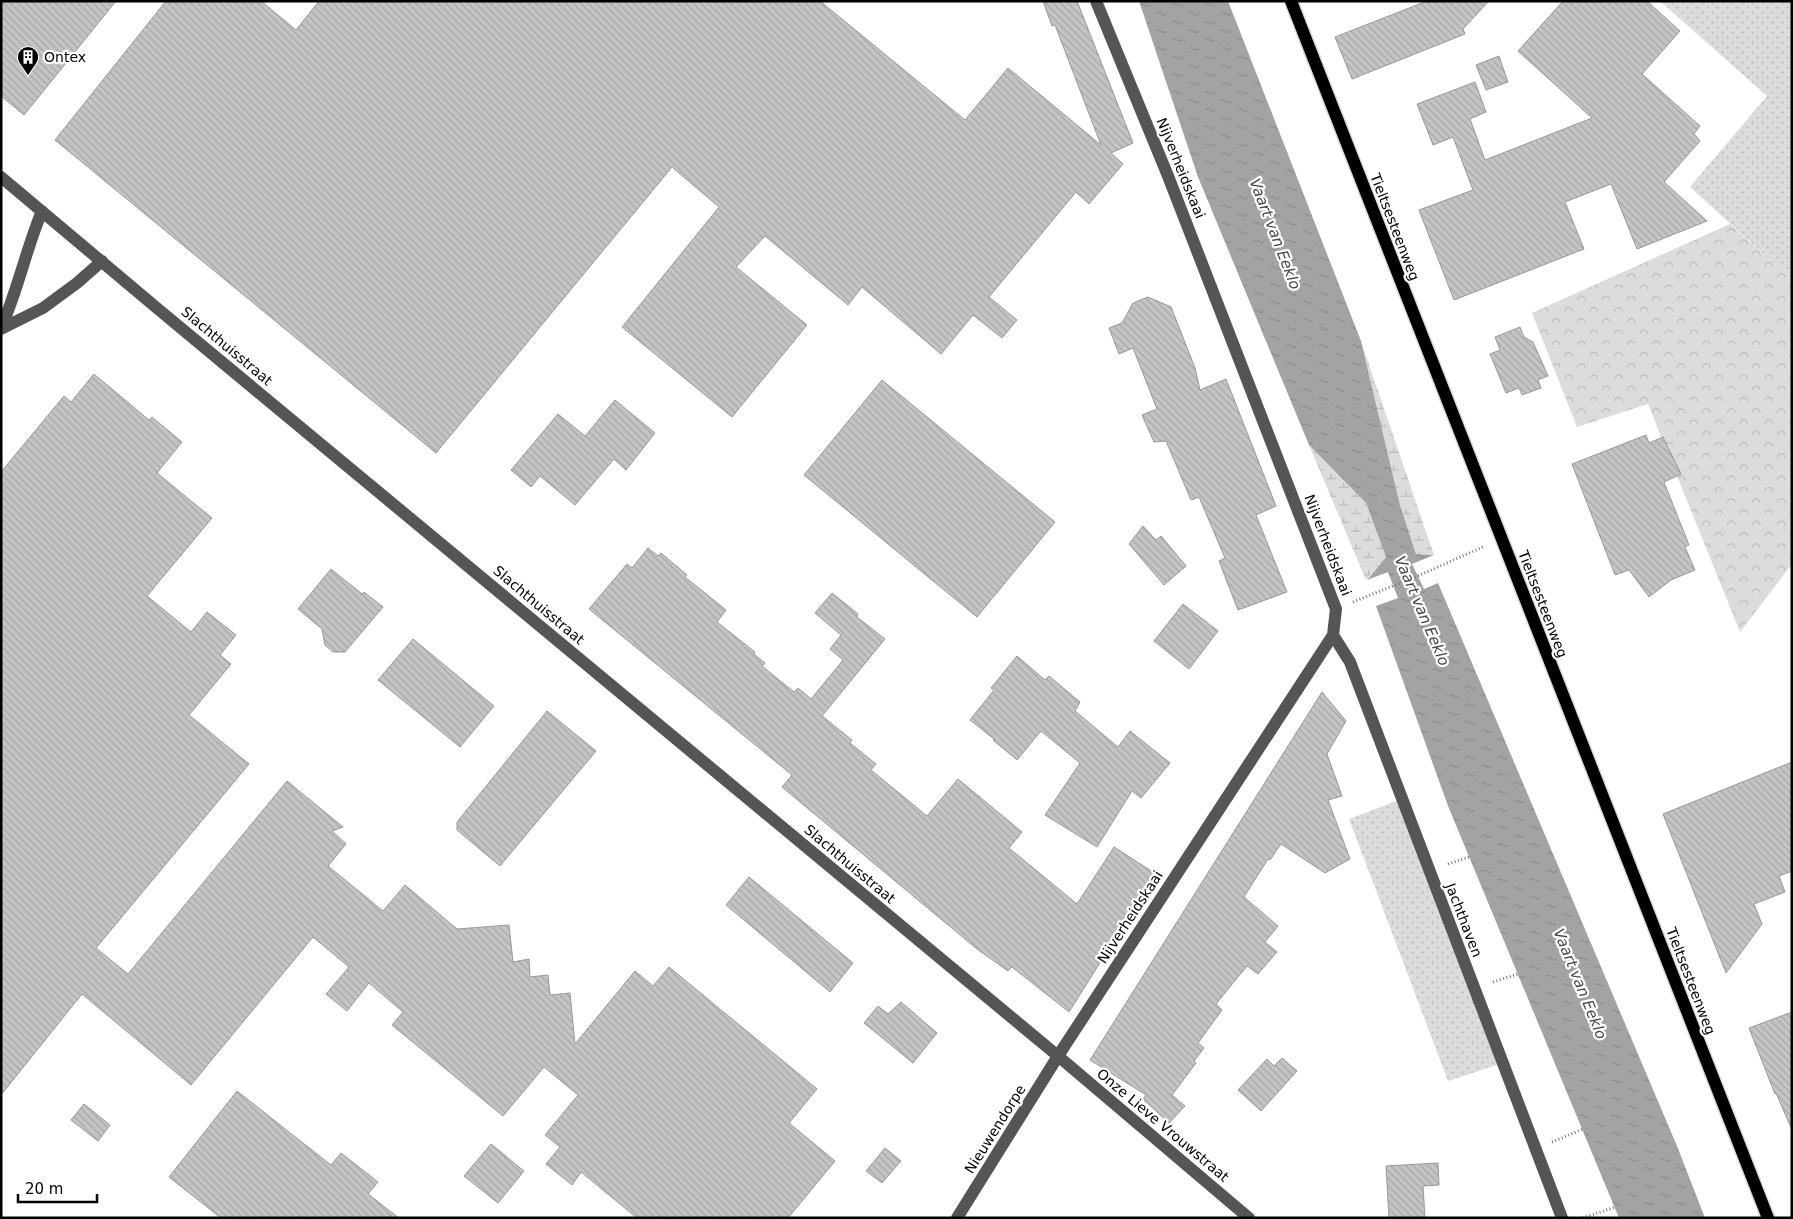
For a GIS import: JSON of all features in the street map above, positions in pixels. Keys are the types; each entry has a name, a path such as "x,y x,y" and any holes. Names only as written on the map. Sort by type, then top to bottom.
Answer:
{"main road":[{"name":"Tieltsesteenweg","path":"1291,1 1768,1218"}],"street":[{"name":"Nijverheidskaai","path":"1058,1056 1333,635 1336,609 1168,176 1096,1"},
{"name":"Slachthuisstraat","path":"1,176 1058,1056"},
{"path":"1,328 10,308 34,229 42,210"},
{"path":"1,328 43,308 77,283 102,261"},
{"name":"Jachthaven","path":"1333,635 1350,662 1562,1218"},
{"name":"Nieuwendorpe","path":"957,1218 1058,1056"},
{"name":"Onze Lieve Vrouwstraat","path":"1058,1056 1249,1218"}],"path":[{"path":"1336,609 1420,575 1501,538"},
{"path":"1474,988 1518,974"},
{"path":"1536,1149 1582,1129"},
{"path":"1583,1218 1615,1207"}],"green space":[{"path":"1660,1 1792,1 1792,280 1690,187 1767,96"},
{"path":"1730,224 1792,280 1792,564 1740,632 1648,404 1577,427 1532,313"},
{"path":"1361,341 1434,555 1416,554 1400,505"},
{"path":"1309,445 1366,503 1386,557 1366,580"},
{"path":"1402,799 1503,1063 1448,1081 1349,819"}],"water":[{"name":"Vaart van Eeklo","path":"1139,1 1228,1 1361,341 1400,505 1416,554 1434,555 1412,564 1424,589 1438,583 1677,1146 1705,1218 1619,1218 1448,806 1376,606 1398,598 1388,572 1367,580 1386,557 1366,503 1309,445 1198,177"}],"building":[{"name":"Ontex","path":"1,1 116,1 24,115 1,96"},
{"path":"166,1 261,1 296,30 319,1 820,1 965,120 1008,68 1101,145 1055,25 1052,26 1043,1 1077,1 1133,143 1111,153 1123,164 1089,204 1076,192 989,297 1017,320 1002,338 973,315 941,354 862,287 848,305 765,236 736,267 807,325 732,417 622,327 719,207 672,167 436,453 55,140"},
{"path":"1427,1 1489,1 1463,29 1465,34 1352,79 1335,37"},
{"path":"1563,1 1647,1 1680,31 1642,74 1700,126 1694,134 1700,141 1664,182 1707,221 1637,249 1611,184 1565,202 1584,249 1454,300 1419,210 1473,190 1453,137 1433,145 1417,104 1475,82 1486,112 1470,119 1485,160 1592,118 1518,51"},
{"path":"1499,56 1508,82 1486,90 1476,65"},
{"path":"1148,297 1171,307 1195,368 1200,390 1226,379 1276,506 1256,515 1287,592 1238,610 1219,561 1225,558 1199,497 1191,500 1166,441 1154,442 1142,415 1157,409 1133,348 1119,354 1109,328 1122,323 1133,303"},
{"path":"1520,327 1524,337 1533,342 1548,376 1538,380 1541,388 1522,395 1519,388 1506,393 1490,354 1500,350 1495,337"},
{"path":"94,374 149,420 152,417 182,442 157,473 212,518 147,596 191,632 207,612 236,635 220,655 231,664 189,715 249,764 96,948 128,974 287,781 343,827 332,831 346,844 328,866 383,911 405,885 457,929 509,925 513,962 529,959 530,977 548,975 550,995 570,993 575,1044 635,971 653,986 669,967 817,1089 789,1123 835,1161 788,1218 637,1218 581,1172 572,1185 546,1164 560,1147 545,1135 578,1095 544,1067 503,1116 392,1025 403,1012 369,983 347,1011 326,994 349,967 313,937 191,1085 82,994 1,1095 1,472 64,396 71,402"},
{"path":"882,380 1055,522 977,617 804,475"},
{"path":"615,400 655,433 626,470 614,459 575,505 540,476 531,487 511,470 558,414 585,436"},
{"path":"1646,435 1649,443 1663,437 1681,474 1664,482 1689,545 1685,547 1695,570 1671,580 1649,597 1629,570 1615,575 1572,464"},
{"path":"1143,526 1156,540 1161,536 1186,566 1164,585 1129,544"},
{"path":"648,548 658,556 661,553 687,575 685,577 726,610 717,622 755,652 754,654 765,663 762,666 794,692 798,688 811,699 843,660 830,649 841,635 815,613 832,593 858,614 857,617 885,639 822,716 852,740 850,743 876,764 871,770 927,816 958,779 1022,832 1009,848 1077,904 1114,847 1156,874 1069,1012 1012,967 1008,971 977,949 782,787 792,775 589,609 627,564 632,568"},
{"path":"331,569 362,594 364,592 383,607 345,652 333,652 325,645 322,629 298,609"},
{"path":"1183,604 1218,631 1189,669 1154,641"},
{"path":"413,639 494,706 460,747 378,680"},
{"path":"1017,656 1045,680 1049,676 1080,702 1075,711 1118,747 1130,731 1170,763 1141,798 1132,791 1097,847 1045,815 1080,763 1041,731 1017,760 970,720 994,690 991,688"},
{"path":"1322,692 1346,721 1327,754 1342,796 1328,800 1350,859 1325,873 1281,844 1270,860 1268,859 1244,897 1278,926 1265,942 1277,952 1258,974 1247,966 1216,1004 1222,1010 1198,1043 1204,1048 1194,1061 1196,1063 1172,1095 1185,1106 1169,1123 1143,1099 1146,1095 1090,1060"},
{"path":"547,711 596,751 500,866 457,830 457,822"},
{"path":"1792,762 1792,871 1779,876 1785,892 1754,904 1762,924 1726,973 1663,814"},
{"path":"749,877 853,963 830,992 726,905"},
{"path":"901,1002 937,1033 913,1063 864,1023 878,1006 888,1014"},
{"path":"1792,1012 1792,1130 1775,1094 1749,1028"},
{"path":"1282,1058 1297,1071 1261,1111 1238,1090 1267,1059 1274,1066"},
{"path":"237,1091 331,1165 341,1153 378,1182 368,1194 399,1218 221,1218 169,1177"},
{"path":"84,1104 110,1125 98,1141 71,1120"},
{"path":"491,1144 524,1171 498,1203 464,1176"},
{"path":"885,1148 901,1161 882,1183 866,1171"},
{"path":"1438,1163 1439,1185 1423,1186 1425,1218 1389,1218 1386,1166"}],"place":[{"name":"Ontex","path":"28,76"}]}
